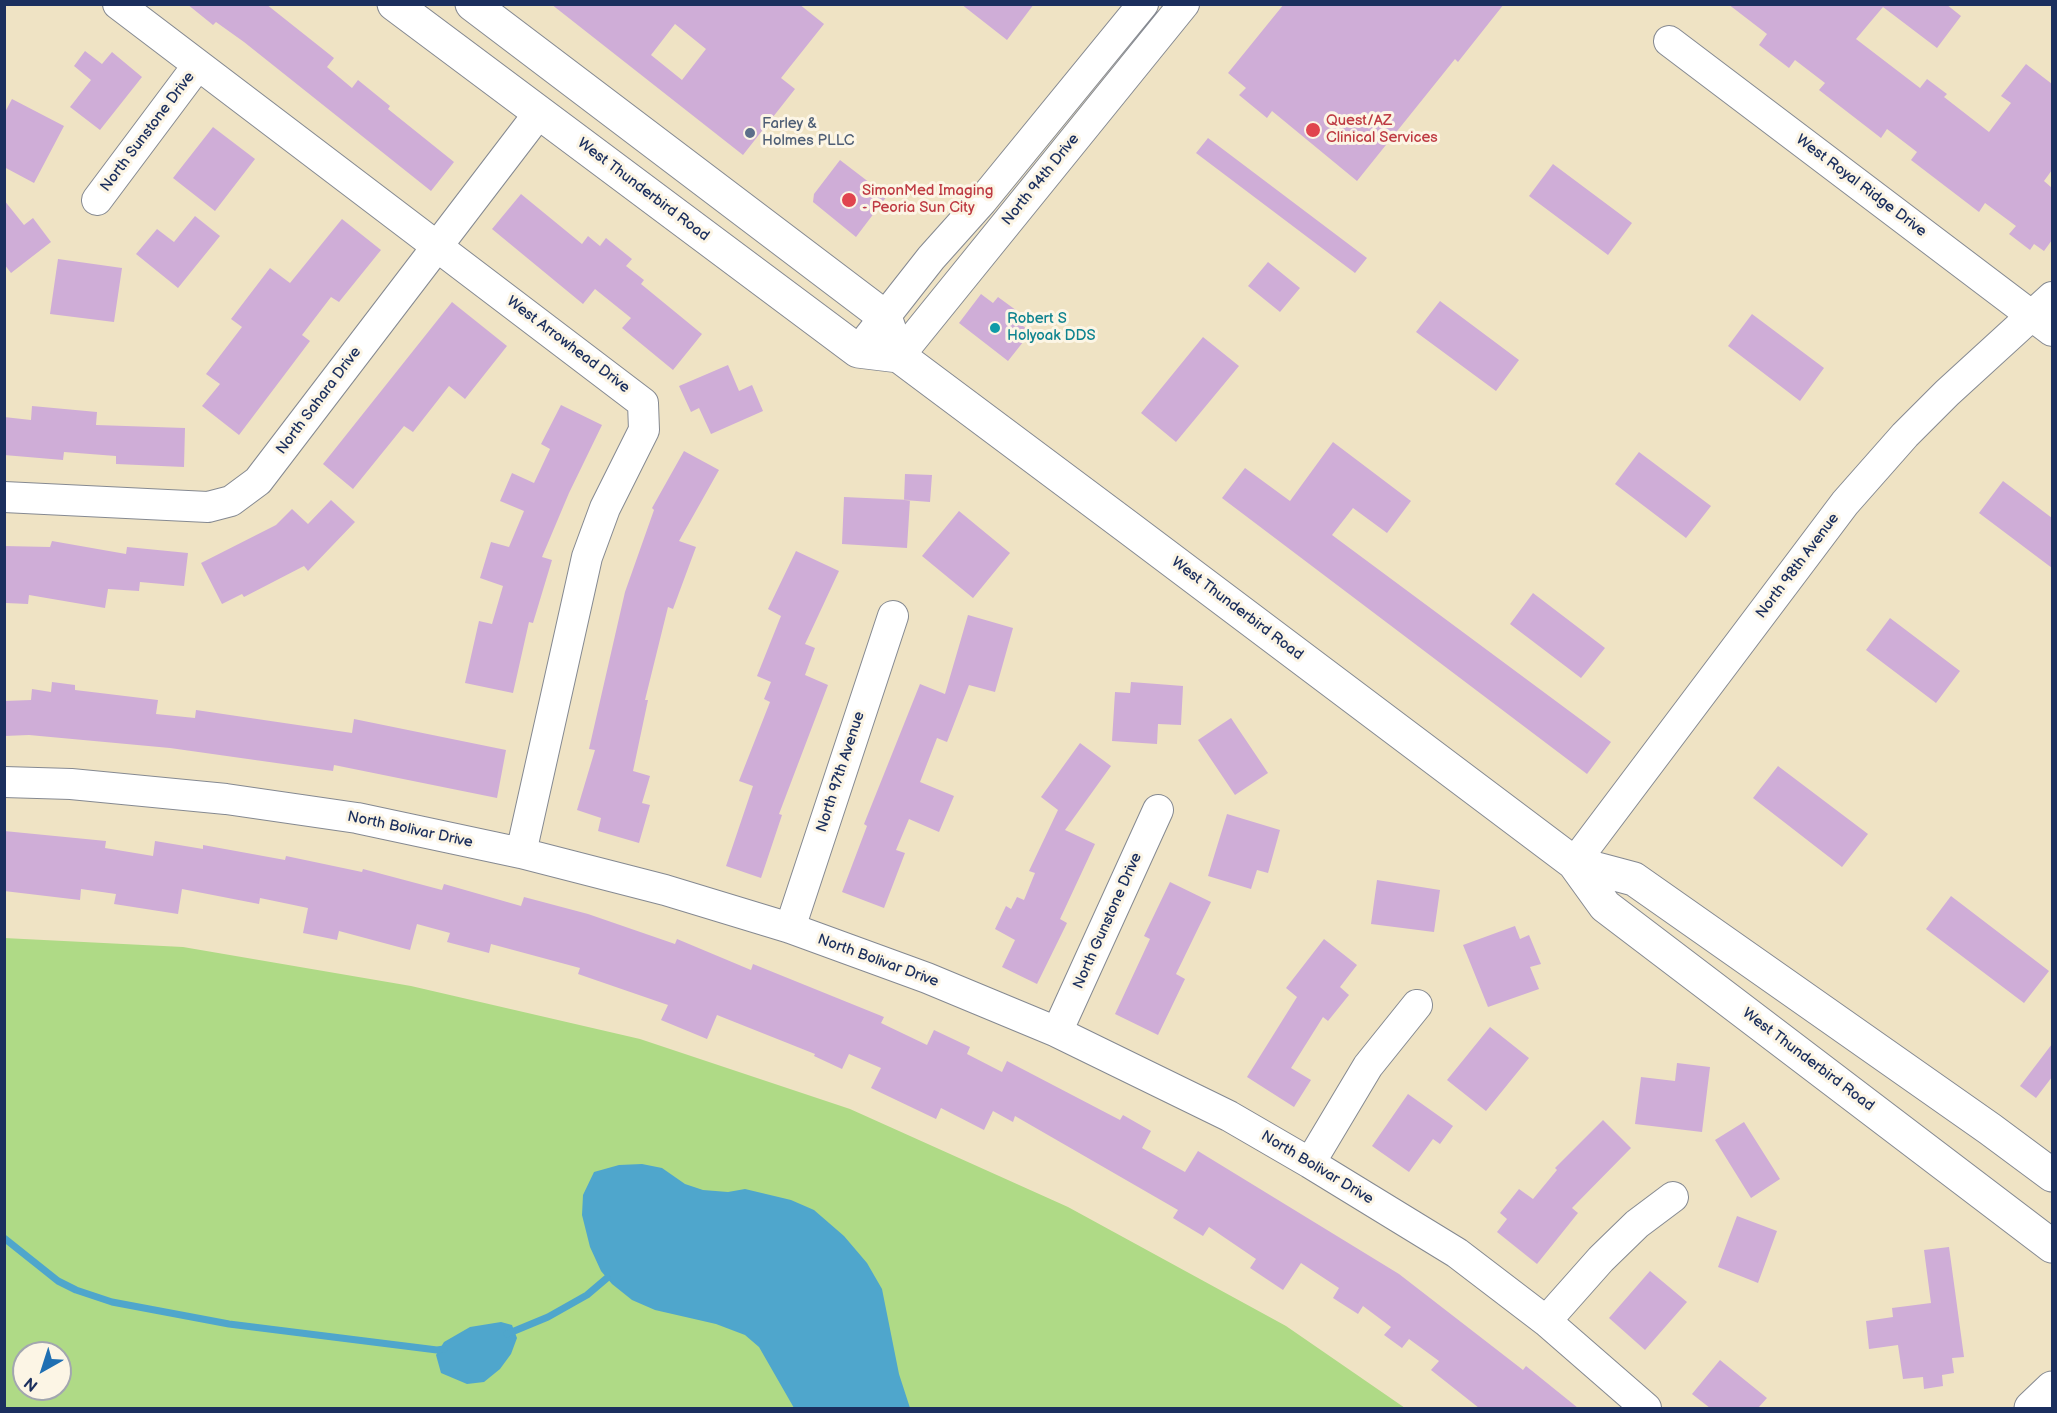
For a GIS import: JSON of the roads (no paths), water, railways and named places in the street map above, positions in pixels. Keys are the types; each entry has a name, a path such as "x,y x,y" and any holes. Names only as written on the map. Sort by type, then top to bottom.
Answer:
{"main road":[{"name":"West Thunderbird Road","path":"394,4 858,351 899,356 1574,863 1605,906 2052,1246"},
{"path":"472,4 693,174 885,317 899,356"},
{"path":"539,113 544,105 558,104 637,155 693,174"},
{"name":"West Thunderbird Road","path":"1574,863 1634,879 2052,1175"},
{"path":"2031,1408 2052,1388"}],"street":[{"name":"West Arrowhead Drive","path":"117,4 436,247 618,382 643,404 644,430 605,508 587,558 521,853"},
{"path":"858,351 931,258 982,201 1143,4"},
{"name":"North 94th Drive","path":"899,356 1184,4"},
{"name":"West Royal Ridge Drive","path":"1669,40 2045,314"},
{"name":"North Sunstone Drive","path":"97,200 198,65"},
{"path":"1062,101 1087,122"},
{"name":"North Sahara Drive","path":"4,497 208,507 231,501 258,481 539,113"},
{"path":"982,201 1006,221"},
{"name":"North 98th Avenue","path":"1574,863 1845,503 1905,435 2045,314"},
{"name":"North 97th Avenue","path":"790,928 893,616"},
{"name":"North Bolivar Drive","path":"4,782 71,784 226,799 357,818 521,853 664,890 790,928 927,978 1057,1032 1229,1116 1310,1163 1457,1253 1546,1321 1646,1408"},
{"name":"North Gunstone Drive","path":"1057,1032 1158,810"},
{"path":"1310,1163 1368,1066 1417,1005"},
{"path":"1546,1321 1601,1259 1637,1224 1673,1197"}],"water":[{"path":"642,1164 662,1168 685,1184 703,1190 728,1192 745,1189 791,1200 814,1210 844,1236 867,1263 882,1289 899,1374 910,1408 794,1408 759,1347 745,1335 716,1324 655,1310 632,1300 612,1284 601,1271 590,1247 582,1215 583,1195 594,1172 619,1165"},
{"path":"501,1322 512,1325 517,1338 511,1354 500,1369 484,1382 467,1384 441,1373 436,1355 444,1342 470,1327"}],"waterway":[{"path":"4,1238 58,1281 76,1290 112,1302 229,1324 437,1350 444,1349"},
{"path":"507,1334 548,1317 587,1295 607,1278"}],"place":[{"name":"Quest/AZ Clinical Services","path":"1313,130"},
{"name":"Farley & Holmes PLLC","path":"750,133"},
{"name":"SimonMed Imaging - Peoria Sun City","path":"849,200"},
{"name":"Robert S Holyoak DDS","path":"995,328"}]}
